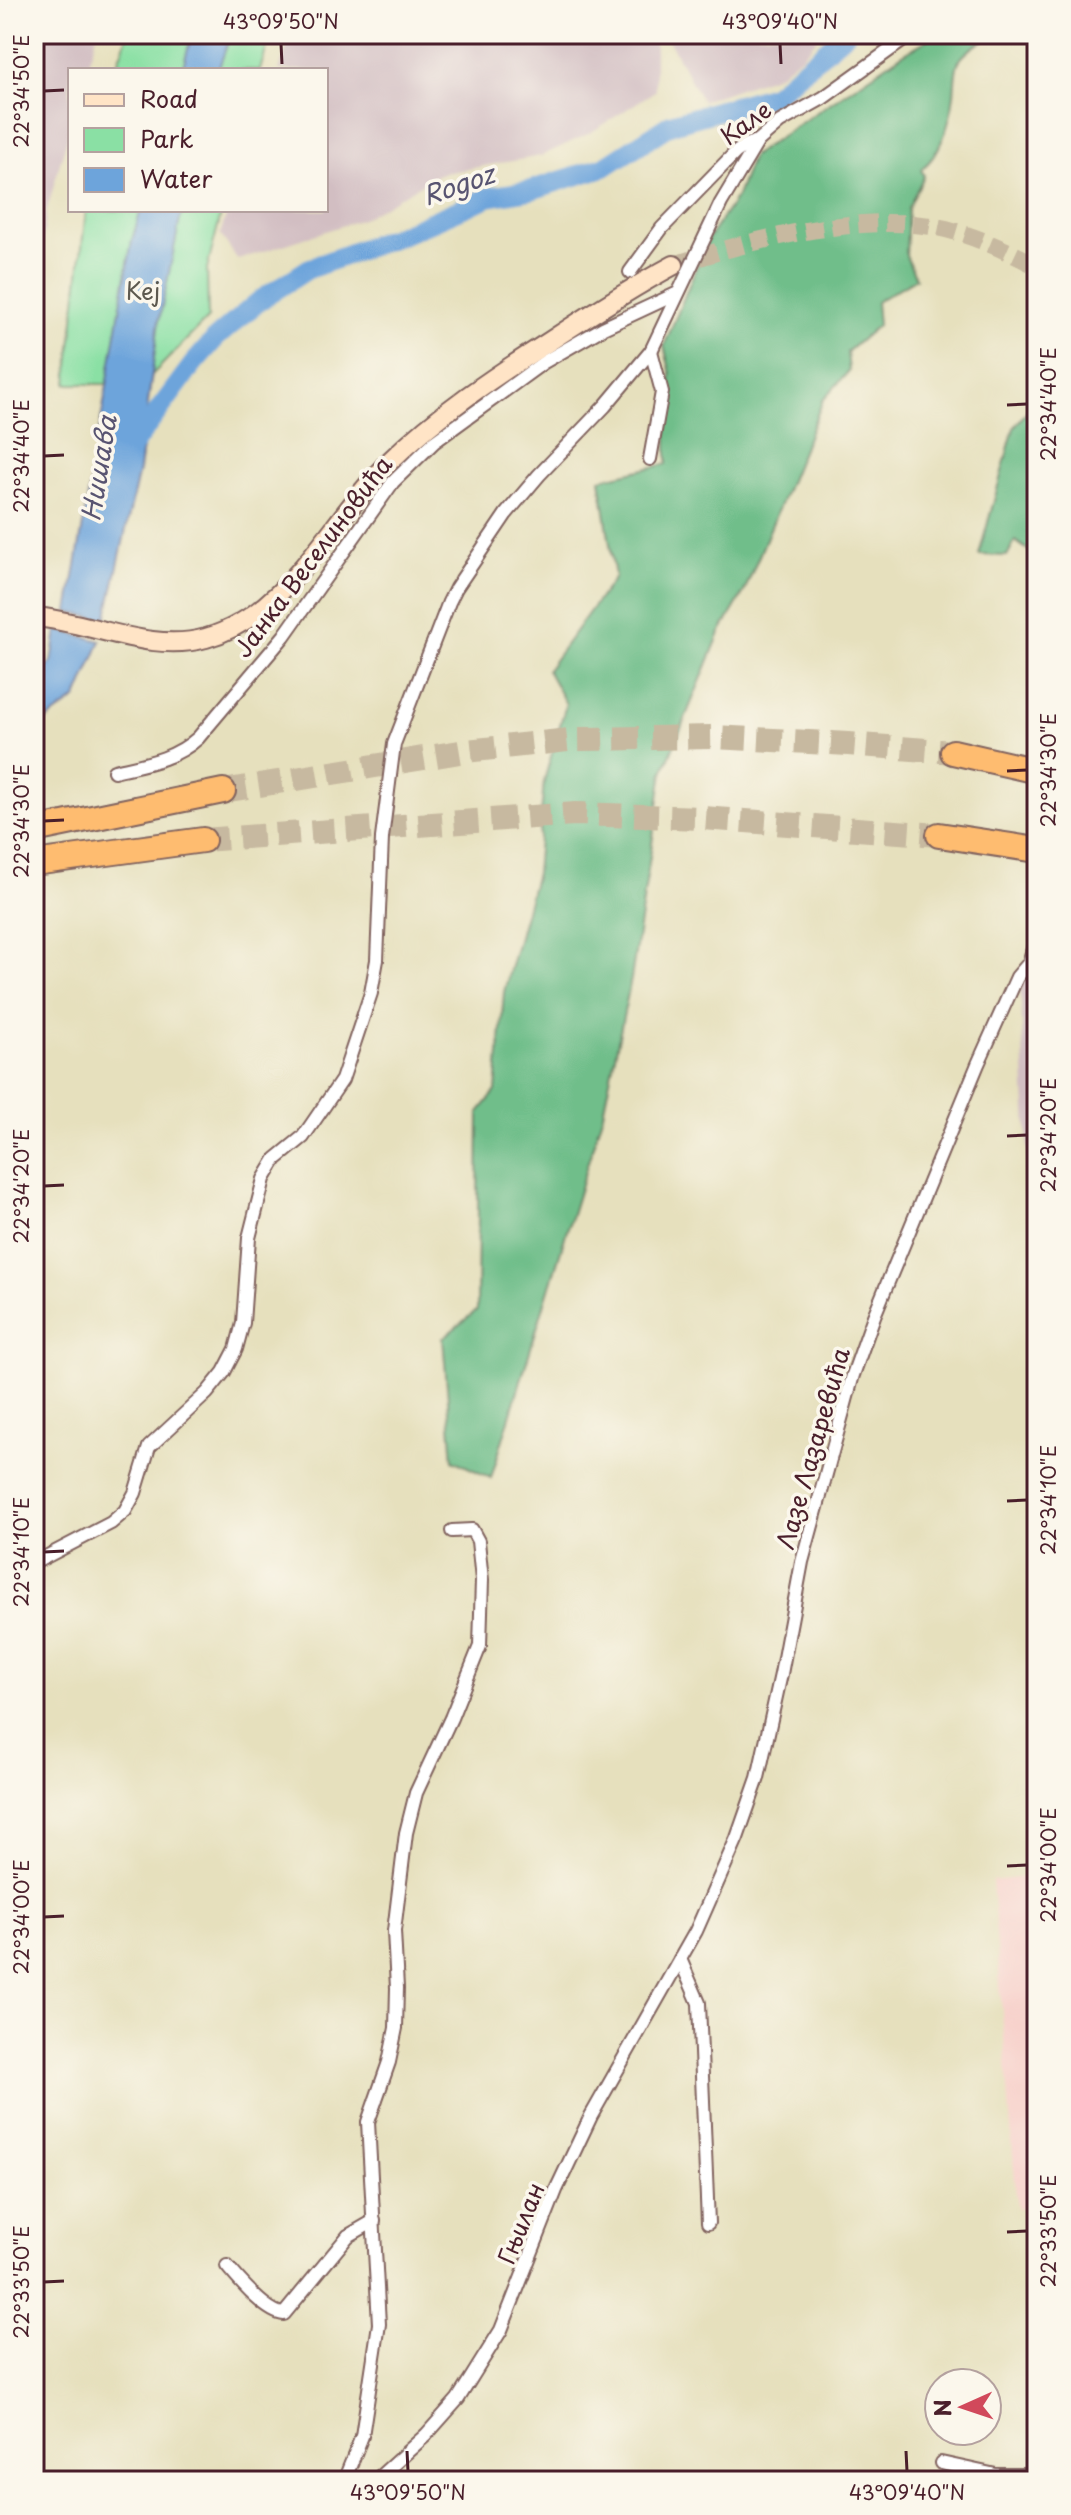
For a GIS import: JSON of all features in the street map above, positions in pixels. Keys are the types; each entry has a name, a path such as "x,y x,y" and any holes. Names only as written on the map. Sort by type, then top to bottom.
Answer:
{"highway":[{"path":"953,752 1037,771"},
{"path":"34,830 223,791"},
{"path":"939,835 1033,849"},
{"path":"34,863 203,840"}],"main road":[{"path":"34,617 69,621 146,640 175,642 204,639 251,617 294,576 367,486 418,436 525,357 614,298 674,265"}],"street":[{"name":"Кале","path":"630,272 662,228 735,153 758,141 780,122 823,98 912,34"},
{"path":"34,1563 111,1523 125,1511 135,1493 149,1447 207,1393 230,1361 243,1323 249,1238 264,1179 276,1159 303,1137 342,1080 371,993 377,960 382,838 394,744 449,602 506,514 651,351 721,203 758,141"},
{"name":"Јанка Веселиновића","path":"114,771 167,758 185,750 198,738 284,636 393,482 412,461 544,362 603,328 676,294"},
{"path":"650,459 662,392 651,351"},
{"name":"Лазе Лазаревића","path":"680,1959 696,1931 737,1838 758,1778 802,1562 853,1375 874,1316 978,1064 1017,977 1033,962 1037,935"},
{"path":"344,2481 362,2436 379,2324 368,2122 389,2062 396,2028 394,1931 406,1833 416,1793 480,1646 482,1580 478,1541 472,1530 452,1531"},
{"path":"680,1959 699,2003 708,2223"},
{"name":"Гњилан","path":"375,2481 426,2435 458,2399 501,2330 556,2190 591,2116 680,1959"},
{"path":"227,2266 265,2305 277,2314 284,2314 348,2236 374,2221"},
{"path":"941,2463 996,2475 1037,2475"}],"shaded area":[{"path":"34,34 97,34 87,68 68,68 68,134 47,210 34,304"},
{"path":"292,34 655,34 655,91 590,133 541,156 439,174 362,219 238,260 220,234 227,212 328,212 328,68 280,68"},
{"path":"665,34 821,34 803,55 778,75 702,101"},
{"path":"1037,962 1037,1172 1029,1172 1020,984"},
{"path":"1037,1876 1037,2206 1017,2208 992,1881"}],"green space":[{"path":"128,34 271,34 261,68 116,68"},
{"path":"938,34 992,34 958,63 948,125 935,154 921,169 924,176 908,208 906,256 916,278 876,302 878,325 847,352 849,371 823,400 745,590 720,633 663,772 631,979 603,1113 491,1478 453,1460 443,1338 477,1310 479,1112 496,1091 504,992 536,873 544,781 566,704 547,670 615,577 600,479 667,464 667,407 671,374 664,346 708,239 737,196 752,156 901,55"},
{"name":"Кеј","path":"86,212 221,212 207,269 208,318 143,384 67,384"},
{"path":"1037,398 1037,597 1031,598 1032,553 1015,541 1007,556 979,555 1014,428"}],"water":[{"path":"192,34 231,34 219,68 183,68"},
{"name":"Нишава","path":"140,212 182,212 159,321 139,470 106,620 68,612 132,240"},
{"path":"57,630 101,641 77,698 34,729 34,680 52,662"}],"waterway":[{"name":"Rogoz","path":"130,449 216,338 259,301 308,269 403,234 488,197 531,190 604,167 671,124 774,95 845,34"}],"tunnel":[{"path":"674,265 808,230 880,223 946,229 992,245 1037,266"},
{"path":"223,791 466,751 578,739 714,737 953,752"},
{"path":"203,840 575,814 703,818 939,835"}]}
